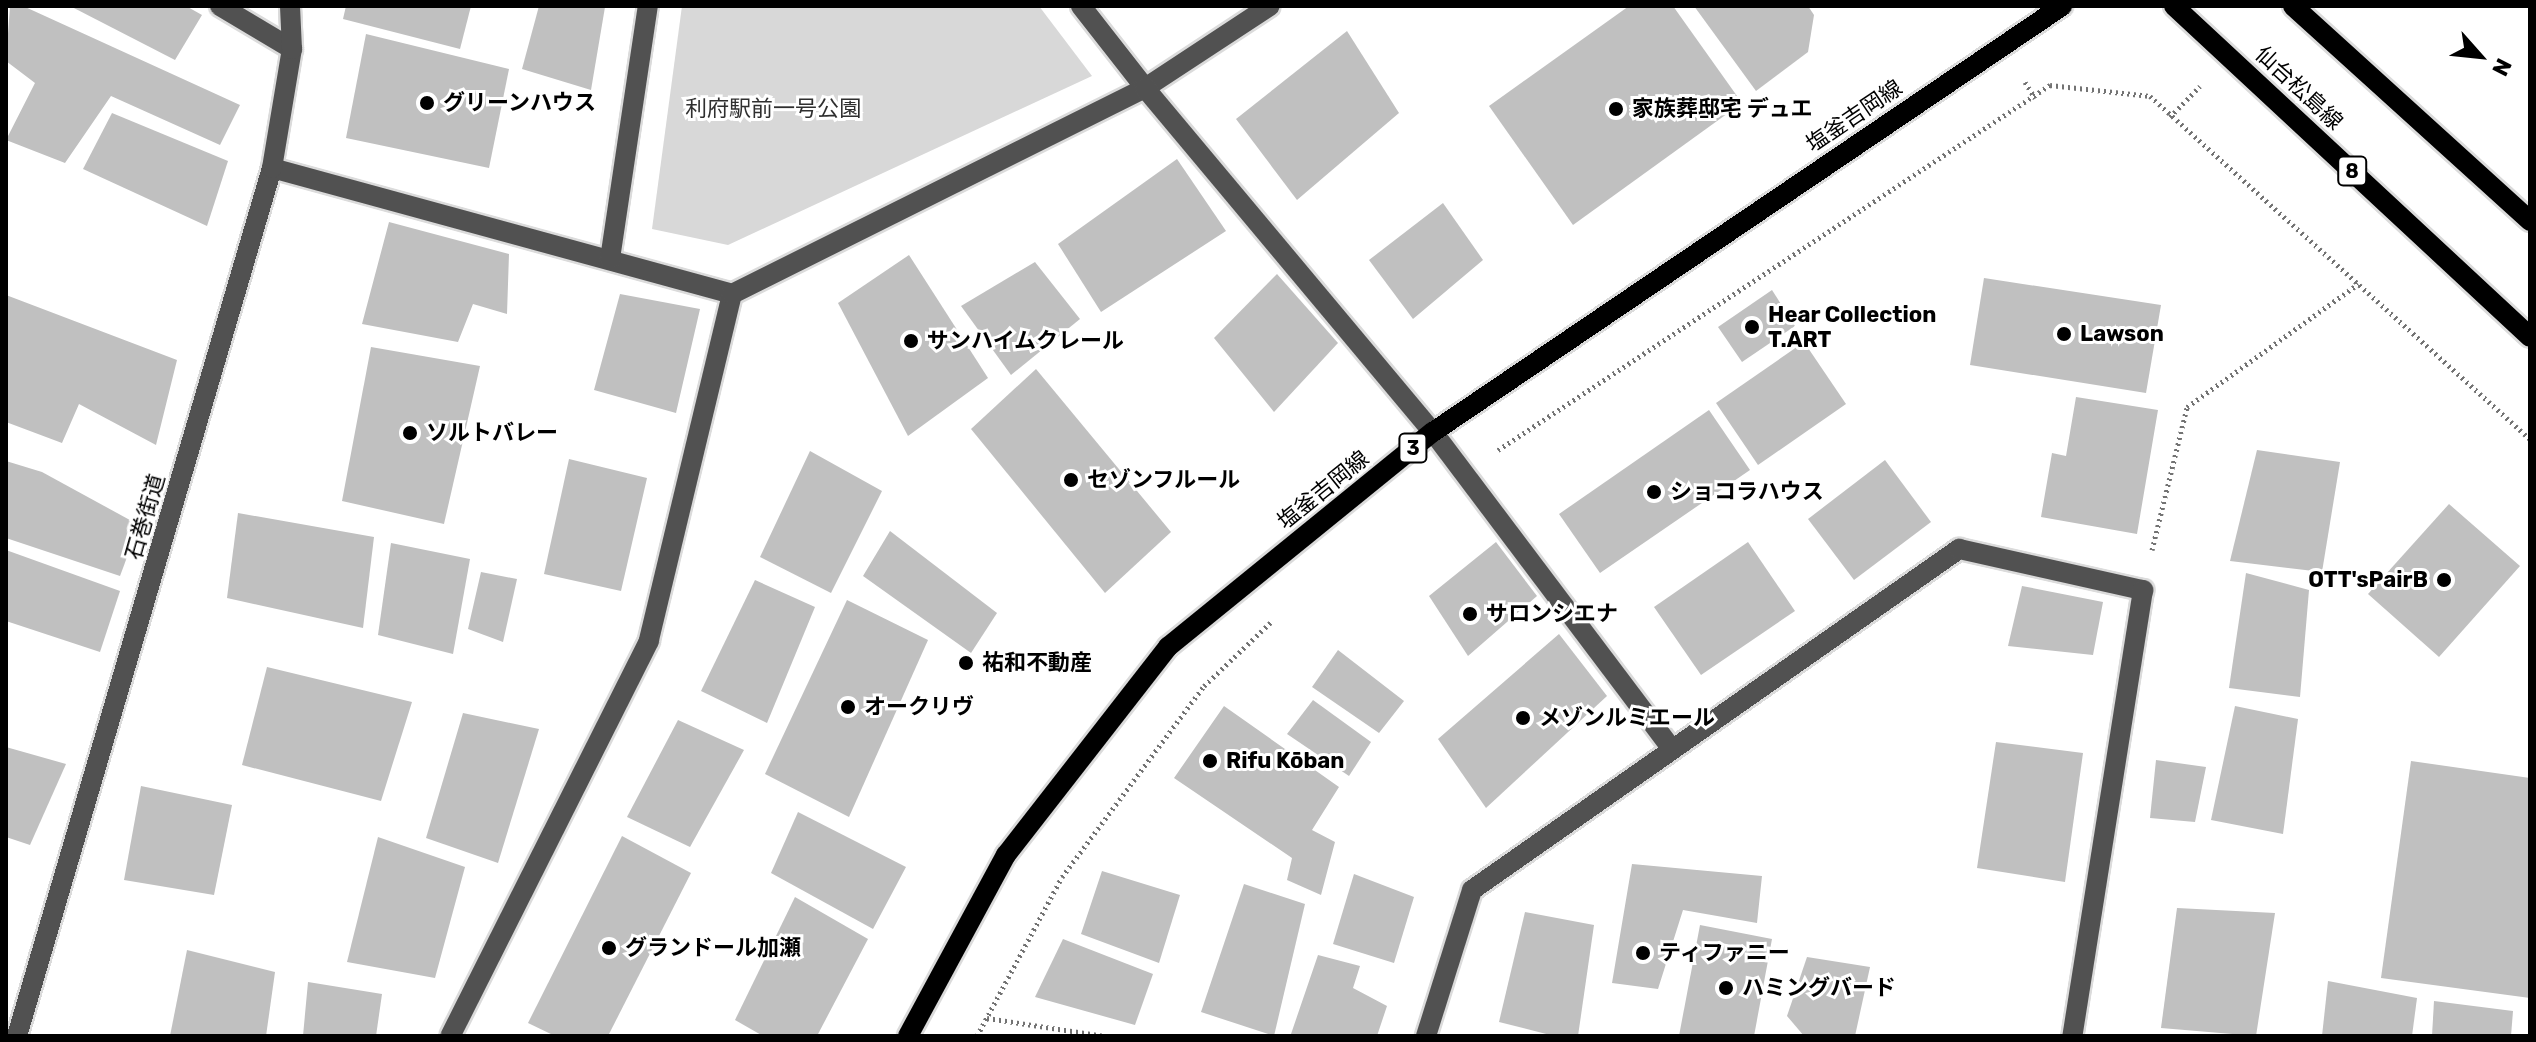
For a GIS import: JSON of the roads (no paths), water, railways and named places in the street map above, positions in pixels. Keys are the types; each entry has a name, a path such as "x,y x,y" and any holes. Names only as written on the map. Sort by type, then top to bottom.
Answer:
{"main road":[{"name":"塩釜吉岡線","path":"908,1036 1006,855 1168,647 1433,432 2062,6"},
{"name":"仙台松島線","path":"2174,6 2530,337"},
{"path":"2293,6 2530,221"}],"street":[{"path":"220,6 292,49"},
{"name":"石巻街道","path":"17,1036 272,168 292,49 290,6"},
{"path":"610,259 648,6"},
{"path":"1081,6 1145,88 1433,432 1671,748"},
{"path":"272,168 732,294 1145,88 1270,6"},
{"path":"450,1036 649,641 732,294"},
{"path":"1426,1036 1472,890 1959,549 2143,590 2072,1036"}],"place":[{"name":"グリーンハウス","path":"427,103"},
{"name":"家族葬邸宅 デュエ","path":"1616,109"},
{"name":"Hear Collection T.ART","path":"1752,327"},
{"name":"Lawson","path":"2064,334"},
{"name":"サンハイムクレール","path":"911,341"},
{"name":"ソルトバレー","path":"410,433"},
{"name":"セゾンフルール","path":"1071,480"},
{"name":"ショコラハウス","path":"1654,492"},
{"name":"OTT'sPairB","path":"2444,580"},
{"name":"サロンシエナ","path":"1470,614"},
{"name":"祐和不動産","path":"966,663"},
{"name":"オークリヴ","path":"848,707"},
{"name":"メゾンルミエール","path":"1523,718"},
{"name":"Rifu Kōban","path":"1210,761"},
{"name":"グランドール加瀬","path":"609,948"},
{"name":"ティファニー","path":"1643,953"},
{"name":"ハミングバード","path":"1726,988"}],"park label":[{"name":"利府駅前一号公園","path":"773,109"}]}
